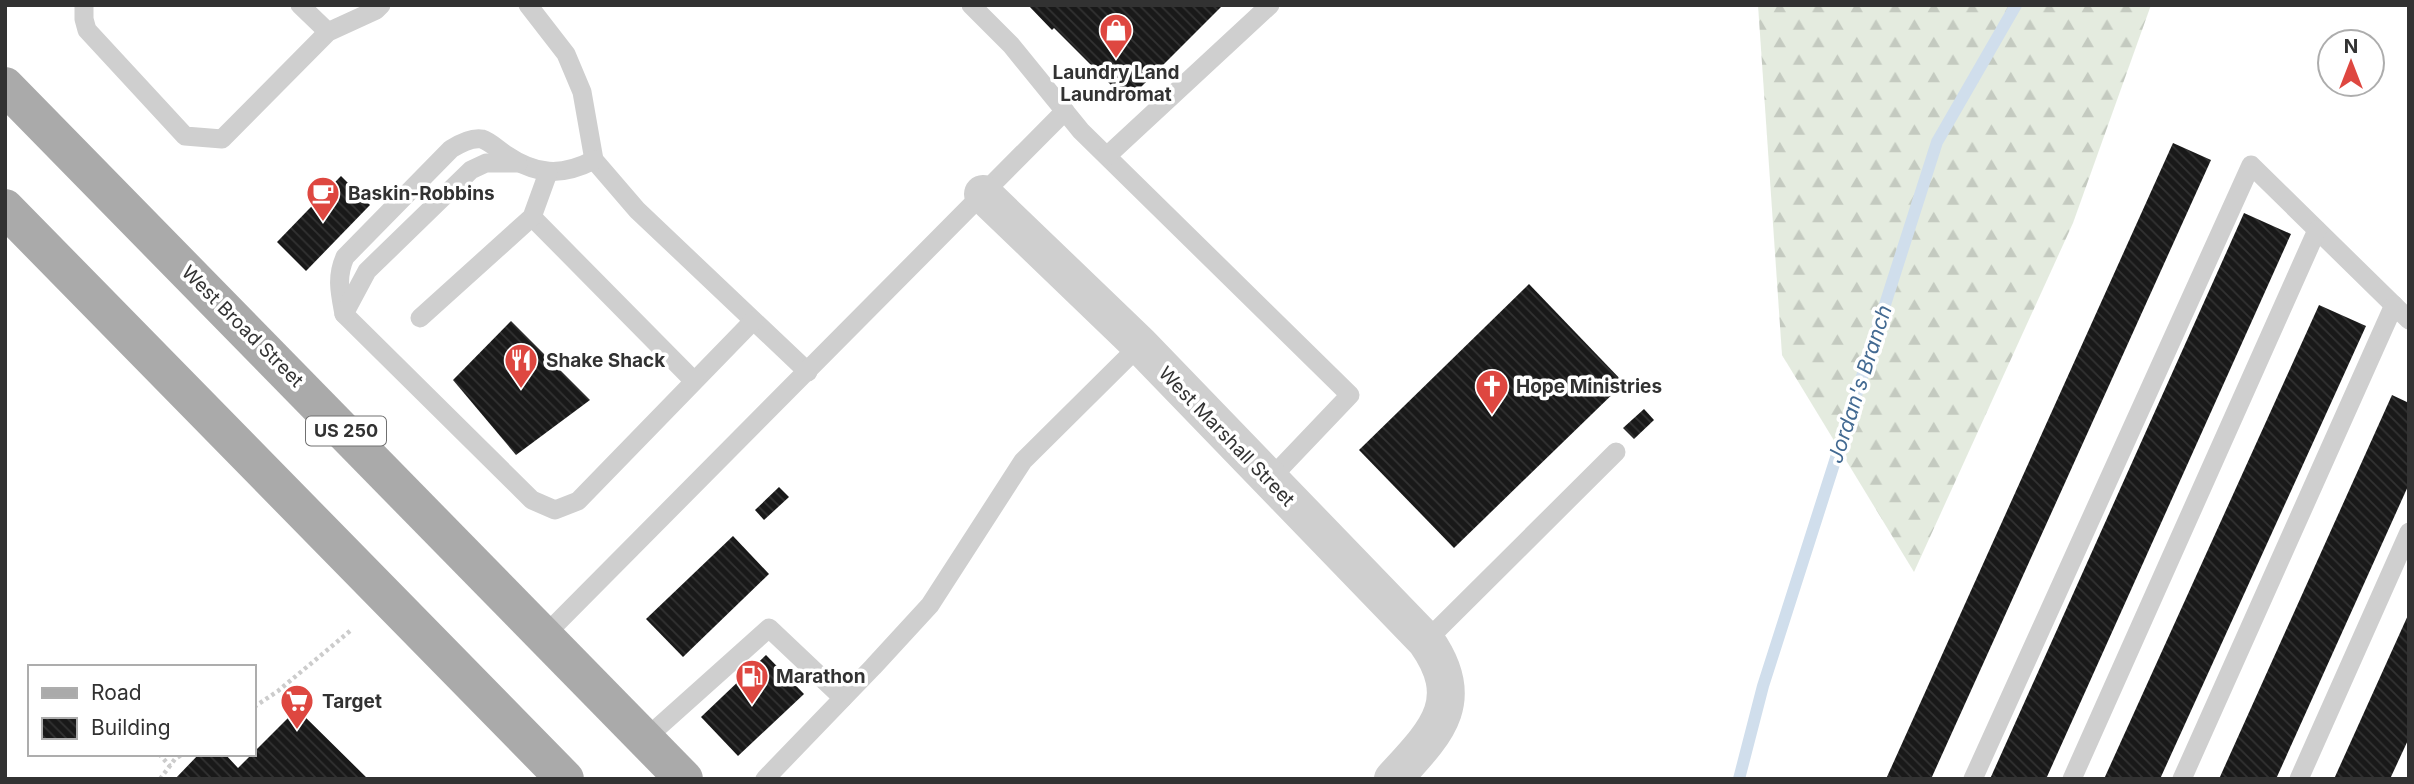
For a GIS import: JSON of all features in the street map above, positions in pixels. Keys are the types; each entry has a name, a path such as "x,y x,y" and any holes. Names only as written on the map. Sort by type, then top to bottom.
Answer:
{"main road":[{"name":"West Broad Street","path":"5,86 684,779"},
{"path":"5,208 565,779"}],"street":[{"name":"West Marshall Street","path":"983,194 1140,345 1426,641 1445,676 1447,694 1443,711 1423,746 1393,779"}],"lane":[{"path":"84,5 87,30 185,136 222,139 351,11 376,10 380,5"},
{"path":"300,5 327,32"},
{"path":"528,5 566,54 582,92 594,160 637,210 808,372"},
{"path":"971,5 1011,46 1107,156 1350,395 1269,480"},
{"path":"1107,156 1270,5"},
{"path":"544,636 1065,111"},
{"path":"594,160 575,170 548,173 518,163 483,139 470,140 451,149 345,257 340,269 339,283 344,314 532,500 555,510 578,501 753,321"},
{"path":"344,314 367,271 471,170 486,163 518,163"},
{"path":"1973,779 2251,165 2409,320"},
{"path":"420,318 532,217 548,173"},
{"path":"532,217 694,382"},
{"path":"2071,779 2317,230"},
{"path":"2182,779 2394,305"},
{"path":"765,779 930,605 1023,461 1140,345"},
{"path":"1426,641 1616,452"},
{"path":"2299,779 2409,532"},
{"path":"645,739 769,628 843,698"}],"path":[{"path":"256,706 278,691 350,631"},
{"path":"161,756 170,766"},
{"path":"160,779 181,756"}],"green space":[{"path":"1758,5 2151,5 2073,223 1914,572 1782,355"}],"building":[{"path":"1028,5 1223,5 1127,101"},
{"path":"2173,143 2211,160 1931,779 1886,779"},
{"name":"Baskin-Robbins","path":"341,176 370,205 306,271 277,242"},
{"path":"2244,213 2291,234 2046,779 1990,779"},
{"name":"Hope Ministries","path":"1529,284 1624,383 1454,548 1359,450"},
{"path":"2319,305 2366,326 2160,779 2104,779"},
{"name":"Shake Shack","path":"511,321 590,400 516,455 453,380"},
{"path":"2392,395 2409,403 2409,484 2276,779 2219,779"},
{"path":"1644,409 1654,420 1634,439 1623,428"},
{"path":"779,487 789,497 764,520 755,510"},
{"path":"733,536 769,574 683,657 646,619"},
{"path":"2409,613 2409,738 2390,779 2334,779"},
{"name":"Marathon","path":"766,655 804,694 738,756 701,717"},
{"name":"Target","path":"297,709 368,779 175,779 197,756 227,756 238,768 250,756 256,756 256,750"}],"waterway":[{"name":"Jordan's Branch","path":"1739,779 1763,686 1937,142 2016,5"}],"place":[{"name":"Laundry Land Laundromat","path":"1116,60"},
{"name":"Baskin-Robbins","path":"323,223"},
{"name":"Shake Shack","path":"521,390"},
{"name":"Hope Ministries","path":"1492,416"},
{"name":"Marathon","path":"752,706"},
{"name":"Target","path":"297,731"}]}
